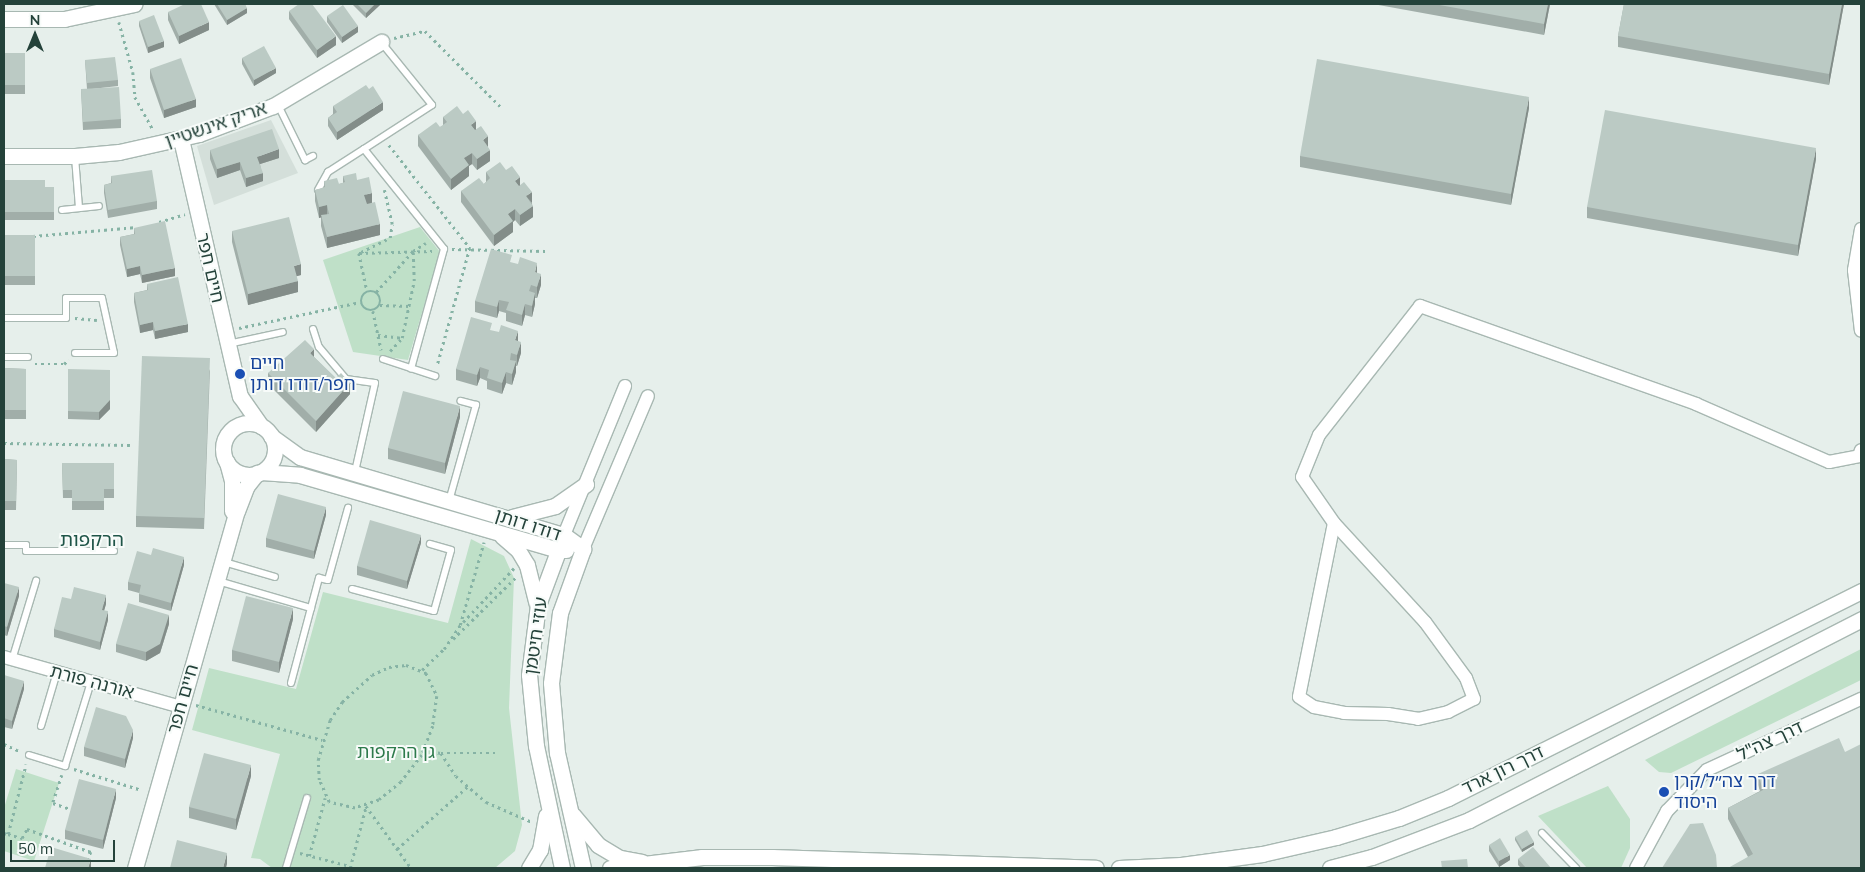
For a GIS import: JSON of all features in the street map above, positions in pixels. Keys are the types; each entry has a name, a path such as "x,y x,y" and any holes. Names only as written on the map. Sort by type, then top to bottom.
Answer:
{"street":[{"path":"4,20 64,20 117,6 134,4"},
{"name":"אריק אינשטיין","path":"4,156 75,156 160,145 181,139 237,121 277,103 381,42"},
{"name":"חיים חפר","path":"181,139 240,396 266,431"},
{"path":"1861,230 1854,270 1859,293 1861,331"},
{"path":"1334,523 1299,697 1314,707 1344,713 1388,714 1418,719 1448,712 1474,698 1466,678 1425,622 1334,523 1302,478 1319,435 1420,306 1696,404 1829,462 1859,456 1861,450"},
{"name":"עוזי חיטמן","path":"562,868 544,790 530,693 531,640 536,612 558,550 625,386"},
{"name":"חיים חפר","path":"230,432 240,396"},
{"name":"עוזי חיטמן","path":"582,868 566,800 553,718 552,666 560,613 583,549 648,396"},
{"path":"245,424 266,431 274,457 259,472 241,473 226,461 224,445 230,432 245,424"},
{"name":"דודו דותן","path":"266,431 300,457 564,535 583,549"},
{"name":"חיים חפר","path":"226,461 232,481 232,529"},
{"name":"חיים חפר","path":"135,868 244,490 259,472"},
{"name":"דודו דותן","path":"259,472 300,475 558,550 583,549"},
{"path":"500,516 520,516 546,510 572,497 586,484"},
{"path":"492,531 525,561 533,582 536,612"},
{"name":"דרך רון ארד","path":"1119,868 1181,865 1262,854 1336,837 1399,818 1456,793 1861,591"},
{"name":"דרך רון ארד","path":"1330,868 1372,857 1469,820 1861,619"},
{"name":"אורנה פורת","path":"8,658 91,682 182,704"},
{"name":"דרך צה\"ל","path":"1636,868 1667,811 1707,770 1861,699"},
{"path":"529,868 540,850 546,826 544,790"},
{"path":"566,800 580,825 598,845 620,858 649,862"},
{"path":"610,868 649,862 772,857 1096,868"}],"lane":[{"path":"318,190 328,172 432,105 381,42"},
{"path":"277,103 305,160 314,156"},
{"path":"364,149 444,249 411,369"},
{"path":"75,156 73,169 79,208"},
{"path":"62,210 99,206"},
{"path":"4,318 66,318 66,298 102,298 114,353 75,353"},
{"path":"313,329 319,347 346,379 375,383 355,474"},
{"path":"227,337 282,332"},
{"path":"4,357 29,361"},
{"path":"383,359 435,376"},
{"path":"449,501 476,404 461,401"},
{"path":"291,683 319,578 328,580 348,508"},
{"path":"352,589 434,611 450,550 430,544"},
{"path":"4,545 26,545 26,551 114,551"},
{"path":"222,562 275,577"},
{"path":"217,580 311,608"},
{"path":"8,658 36,581"},
{"path":"41,726 58,672"},
{"path":"29,755 65,766 91,682"},
{"path":"286,868 306,798"},
{"path":"1542,833 1576,868"}],"path":[{"path":"117,6 135,97 160,145"},
{"path":"381,42 424,31 503,109"},
{"path":"359,253 390,238 392,224 378,166"},
{"path":"151,224 197,210"},
{"path":"25,236 76,235 141,226"},
{"path":"376,292 413,252 428,241 437,250 546,251"},
{"path":"359,253 434,251"},
{"path":"383,359 402,338 414,281 413,252"},
{"path":"227,337 360,302 367,291 359,253"},
{"path":"367,291 376,292"},
{"path":"376,292 380,305"},
{"path":"360,302 366,310 373,311 380,305 409,306"},
{"path":"373,311 383,359"},
{"path":"66,318 106,320"},
{"path":"378,335 402,338"},
{"path":"29,361 64,364 75,353"},
{"path":"4,443 130,445"},
{"path":"422,670 452,639 460,625 492,531"},
{"path":"460,625 525,561"},
{"path":"452,639 461,634 525,561"},
{"path":"309,856 325,798 319,780 318,760 322,740 342,702 372,675 389,667 406,665 422,670 432,681 437,696 434,726 424,750 401,782 379,800 366,806 341,807 325,798"},
{"path":"182,704 322,740"},
{"path":"4,744 29,755 8,834"},
{"path":"424,750 441,754 496,753"},
{"path":"441,754 467,787 496,808 546,826"},
{"path":"73,810 53,803 65,766 156,794"},
{"path":"397,849 467,787"},
{"path":"366,806 412,868"},
{"path":"291,851 350,867 366,806"},
{"path":"4,833 22,838 27,830 91,852 85,865"}],"shaded area":[{"path":"271,120 298,173 214,205 197,146"}],"green space":[{"path":"420,227 440,252 408,360 353,352 323,260"},
{"name":"גן הרקפות","path":"471,539 504,556 514,578 509,708 522,825 515,851 495,868 272,868 260,859 251,858 280,754 192,730 209,668 296,689 323,592 448,623"},
{"path":"1861,649 1861,680 1671,773 1659,772 1645,760"},
{"path":"16,769 59,783 34,861 4,851 4,808"},
{"path":"1608,786 1630,819 1630,848 1621,868 1587,868 1538,816"}],"building":[{"path":"185,4 201,4 209,22 179,36 168,12"},
{"path":"217,4 245,4 247,8 227,20"},
{"path":"299,4 312,4 336,36 317,50 289,11"},
{"path":"357,4 375,4 366,13"},
{"path":"1434,4 1548,4 1544,24"},
{"path":"1624,4 1842,4 1829,74 1618,36"},
{"path":"343,5 358,26 342,37 327,16"},
{"path":"154,15 164,41 148,47 139,21"},
{"path":"264,46 276,68 254,80 242,58"},
{"path":"4,53 25,53 25,85 4,85"},
{"path":"115,57 118,80 87,83 85,60"},
{"path":"181,58 196,99 164,110 150,69"},
{"path":"1317,59 1529,97 1511,194 1300,156"},
{"path":"366,85 369,89 373,86 383,102 337,132 328,118 337,112 333,106"},
{"path":"119,87 121,119 83,122 81,89"},
{"path":"457,106 463,114 468,110 476,121 471,125 475,130 481,126 488,136 483,140 490,150 477,159 472,153 464,158 469,165 451,179 418,135 436,122 440,127 447,122 443,117"},
{"path":"1605,110 1816,148 1798,245 1587,207"},
{"path":"272,129 279,149 257,157 263,173 246,178 240,162 217,169 210,150"},
{"path":"500,162 506,170 512,166 520,177 515,181 519,186 524,182 532,192 526,196 533,206 520,215 515,209 508,214 513,221 494,235 461,191 479,178 484,184 490,178 486,172"},
{"path":"152,170 157,201 108,210 104,185 112,183 111,176"},
{"path":"356,173 357,180 369,177 372,193 364,195 367,204 375,202 380,224 327,237 321,215 329,214 327,205 319,207 315,190 325,187 324,181 337,178 339,184 345,182 343,176"},
{"path":"4,180 45,180 45,187 54,187 54,212 4,212"},
{"path":"289,217 301,264 294,266 298,281 248,294 232,231"},
{"path":"165,221 175,268 142,275 140,266 127,269 120,237 135,234 134,228"},
{"path":"4,235 35,235 35,276 4,276"},
{"path":"491,249 512,255 510,262 518,264 520,257 537,263 535,272 541,274 537,287 531,285 529,291 535,293 532,306 525,304 522,315 506,310 509,302 499,300 497,307 475,301"},
{"path":"178,277 188,324 155,331 153,322 140,325 134,293 148,290 147,284"},
{"path":"471,317 492,323 490,330 499,332 501,325 518,331 515,340 521,342 517,355 511,353 510,360 516,361 512,374 506,372 502,383 487,378 489,370 480,367 477,375 456,369"},
{"path":"305,340 314,349 310,353 336,378 341,373 350,383 316,421 268,373"},
{"path":"142,356 210,358 204,518 136,516"},
{"path":"4,368 26,369 26,410 4,410"},
{"path":"68,369 110,370 110,400 99,412 68,411"},
{"path":"403,391 460,406 445,463 388,448"},
{"path":"4,459 17,460 16,501 4,501"},
{"path":"62,463 114,463 114,489 104,489 104,501 72,501 72,490 63,490"},
{"path":"278,494 326,507 314,551 266,538"},
{"path":"370,520 421,535 407,581 357,566"},
{"path":"153,548 184,557 171,603 139,594 141,585 128,582 137,551 151,555"},
{"path":"4,583 19,587 7,627 4,626"},
{"path":"74,587 106,595 102,610 108,611 100,642 54,629 62,597 71,599"},
{"path":"246,596 293,608 279,662 232,650"},
{"path":"128,603 169,615 160,644 146,652 116,644"},
{"path":"4,675 24,681 12,721 4,718"},
{"path":"96,707 126,716 133,730 125,759 84,747"},
{"path":"1839,738 1845,752 1861,744 1861,868 1728,868 1753,854 1728,808 1763,790 1758,774"},
{"path":"204,753 251,765 236,819 189,807"},
{"path":"79,779 116,789 103,840 65,830"},
{"path":"1703,823 1716,855 1717,868 1662,868 1690,824"},
{"path":"1527,830 1534,842 1522,849 1515,837"},
{"path":"1500,838 1510,855 1499,861 1489,845"},
{"path":"177,840 227,853 223,868 170,868"},
{"path":"51,847 91,859 88,868 45,868"},
{"path":"1533,847 1551,868 1526,868 1518,859"},
{"path":"1467,859 1468,868 1442,868 1441,861"}],"place":[{"name":"חיים חפר/דודו דותן","path":"240,374"},
{"name":"דרך צה״ל/קרן היסוד","path":"1664,792"}],"district":[{"name":"הרקפות","path":"92,540"}]}
